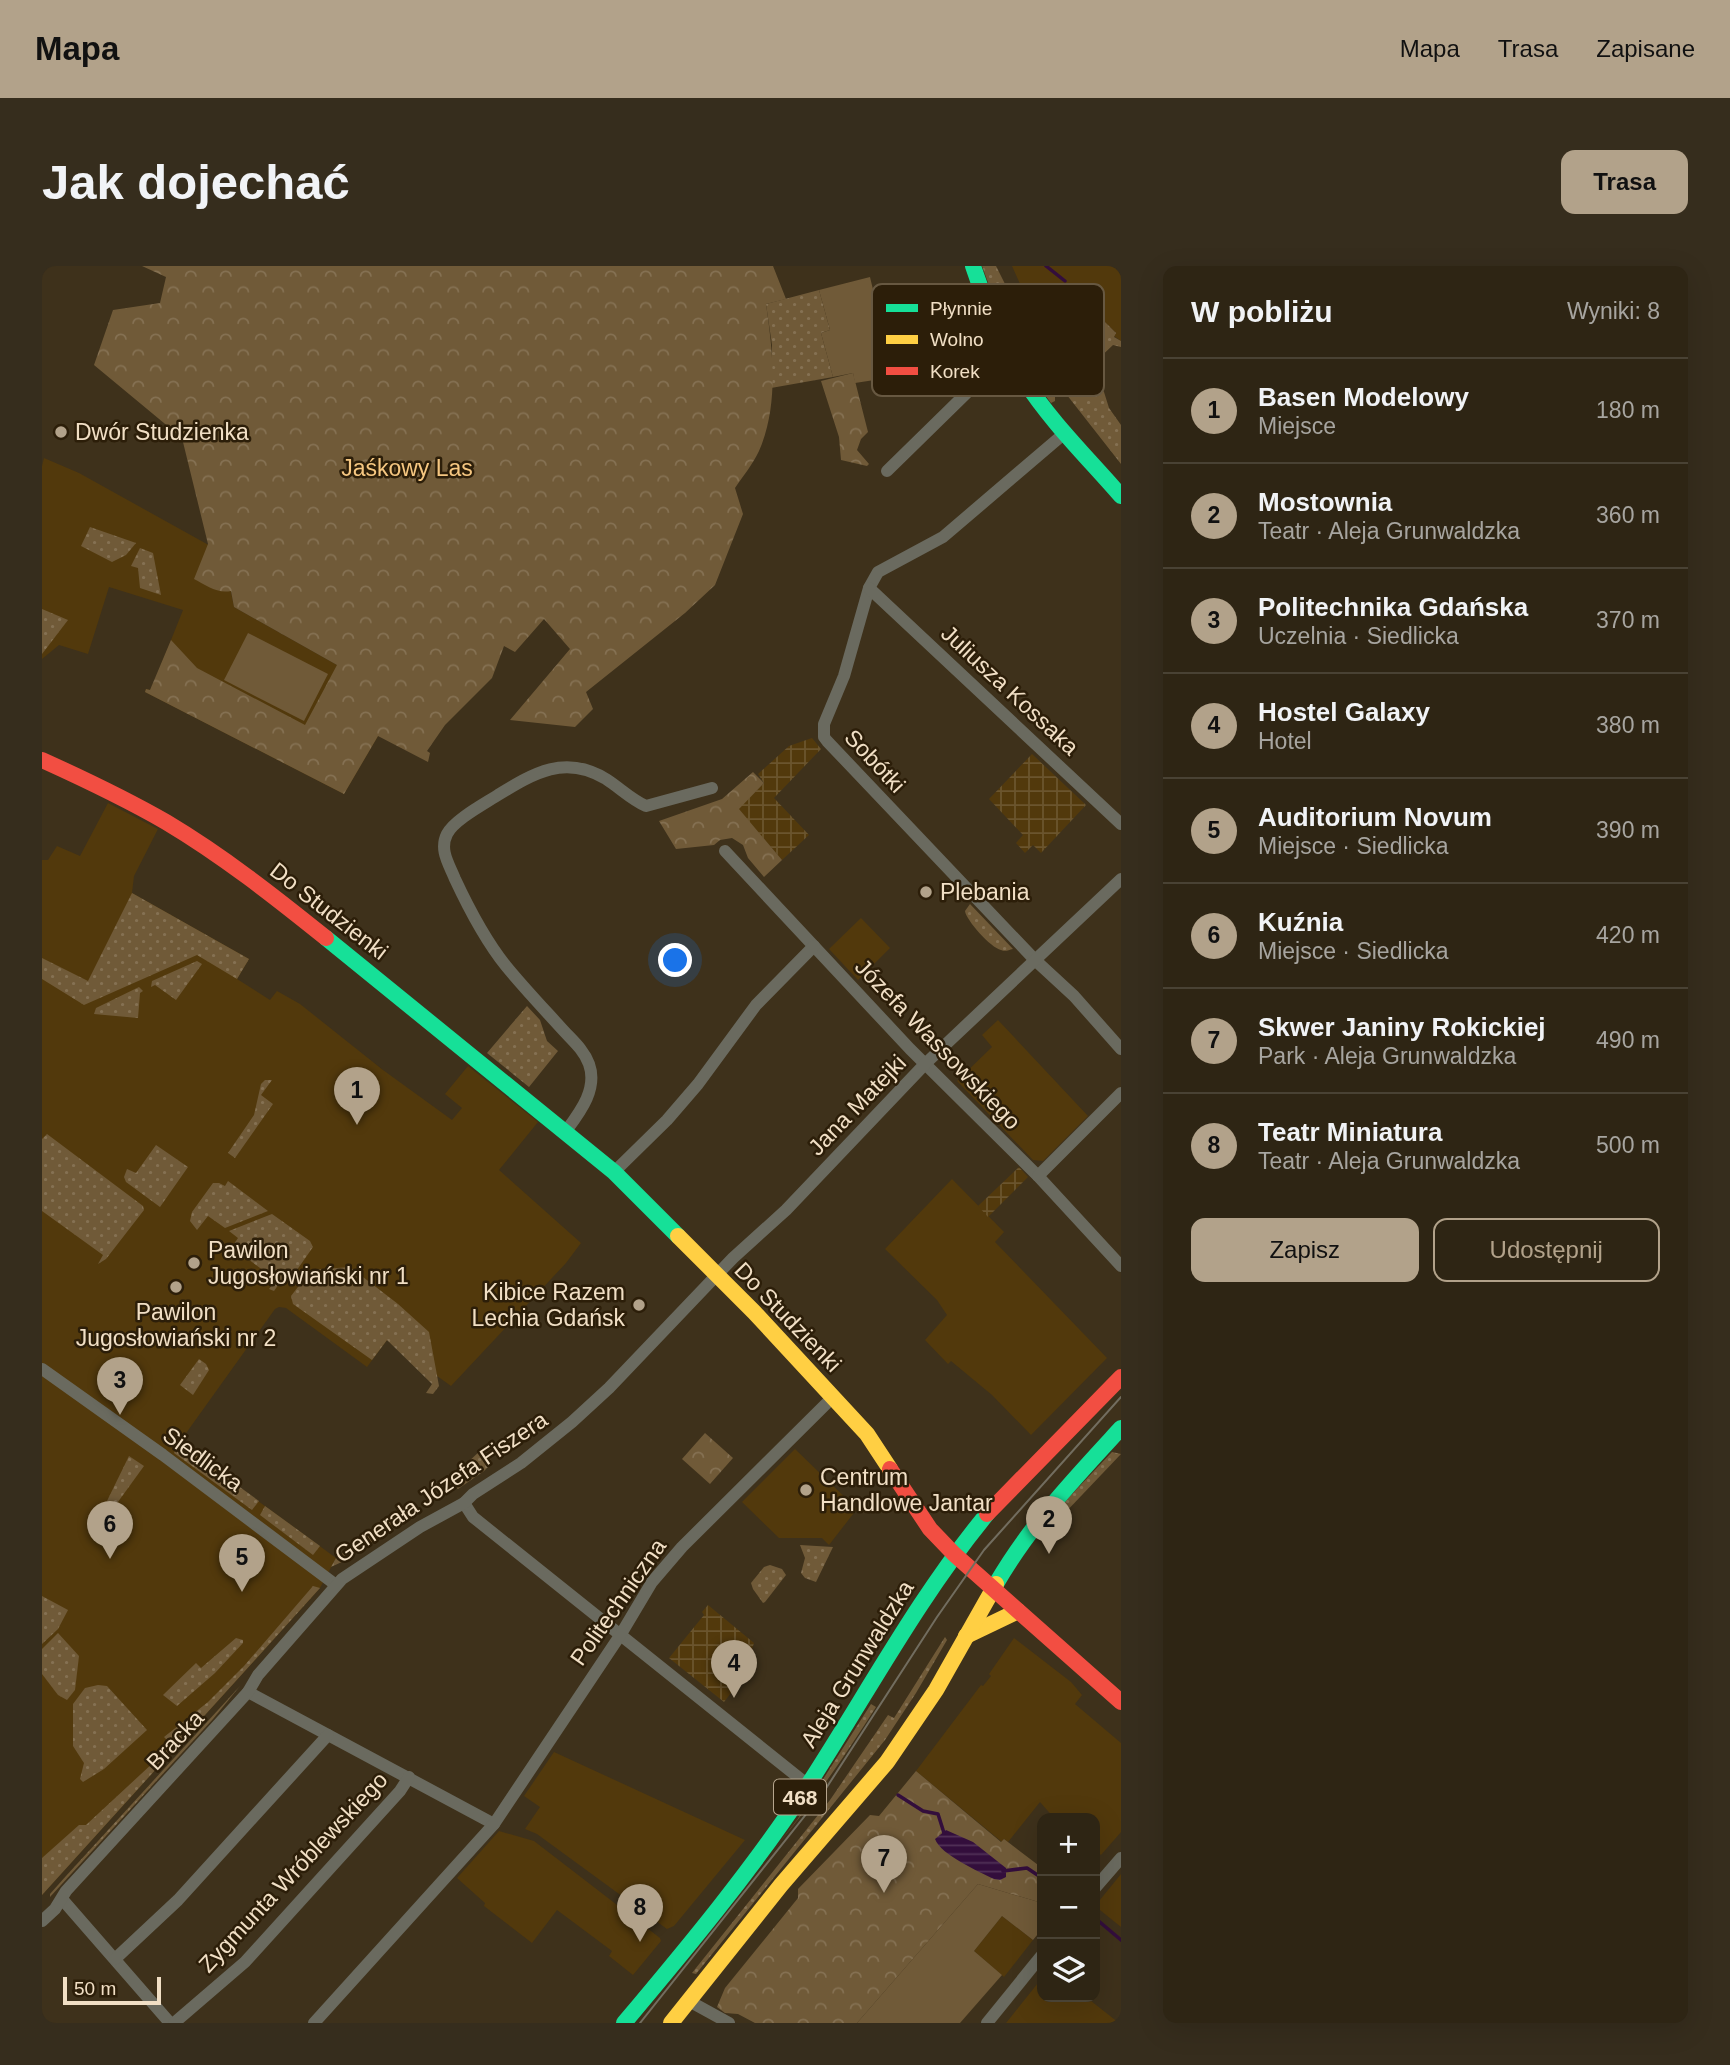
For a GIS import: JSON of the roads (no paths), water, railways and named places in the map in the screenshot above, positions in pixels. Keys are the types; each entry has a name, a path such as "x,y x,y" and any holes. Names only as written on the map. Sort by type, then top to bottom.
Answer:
{"main road":[{"path":"973,266 979,284"},
{"path":"1036,396 1121,496"},
{"name":"Do Studzienki","path":"42,760 167,823 240,871 307,920 614,1172 867,1434 930,1529 954,1554 1119,1697"},
{"name":"Aleja Grunwaldzka","path":"624,2023 755,1861 808,1785 954,1554 993,1506 1121,1377"},
{"name":"468","path":"671,2023 781,1885 887,1762 915,1723 1014,1553 1046,1510 1121,1428"},
{"path":"966,1636 1018,1611"}],"street":[{"path":"887,471 963,396"},
{"name":"Sobótki","path":"1066,432 943,537 878,572 870,588 844,676 824,724 824,737 1035,960 1074,996 1121,1049"},
{"name":"Juliusza Kossaka","path":"870,588 1121,824"},
{"path":"566,1131 582,1108 591,1086 589,1064 578,1046 492,947 443,853 445,839 456,824 543,770 562,767 590,772 603,777 646,806 712,789"},
{"name":"Józefa Wassowskiego","path":"724,851 925,1064 1038,1176 1121,1266"},
{"name":"Jana Matejki","path":"716,1275 786,1210 925,1064 1121,879"},
{"path":"614,1172 675,1111 756,1005 814,946"},
{"path":"1038,1176 1121,1093"},
{"name":"Generała Józefa Fiszera","path":"336,1585 379,1553 464,1503 473,1494 521,1463 572,1422 609,1388 716,1275"},
{"name":"Siedlicka","path":"42,1369 336,1585"},
{"name":"Politechniczna","path":"314,2023 494,1824 621,1634 652,1582 682,1547 833,1397"},
{"path":"464,1503 473,1517 808,1785"},
{"name":"Bracka","path":"42,1921 55,1909 66,1891 248,1692 258,1675 336,1585"},
{"path":"248,1692 494,1824"},
{"path":"115,1959 178,1900 328,1735"},
{"name":"Zygmunta Wróblewskiego","path":"172,2023 245,1962 400,1791 409,1777"},
{"path":"1100,1882 1121,1858"},
{"path":"62,1899 172,2023"},
{"path":"987,2023 1037,1961"},
{"path":"689,2001 729,2023"}],"waterway":[{"path":"1046,266 1065,281"},
{"path":"898,1795 923,1811 938,1814 944,1833"},
{"path":"1003,1871 1027,1868 1039,1876"},
{"path":"1100,1922 1121,1940"}],"tram line":[{"path":"640,2023 823,1793 937,1617 984,1550 1121,1397"}],"place":[{"name":"Dwór Studzienka","path":"61,432"},
{"name":"Plebania","path":"926,892"},
{"name":"Basen Modelowy","path":"357,1125"},
{"name":"Pawilon Jugosłowiański nr 1","path":"194,1263"},
{"name":"Pawilon Jugosłowiański nr 2","path":"176,1287"},
{"name":"Kibice Razem Lechia Gdańsk","path":"639,1305"},
{"name":"Politechnika Gdańska","path":"120,1415"},
{"name":"Centrum Handlowe Jantar","path":"806,1490"},
{"name":"Mostownia","path":"1049,1554"},
{"name":"Kuźnia","path":"110,1559"},
{"name":"Auditorium Novum","path":"242,1592"},
{"name":"Hostel Galaxy","path":"734,1698"},
{"name":"Skwer Janiny Rokickiej","path":"884,1893"},
{"name":"Teatr Miniatura","path":"640,1942"}],"park label":[{"name":"Jaśkowy Las","path":"407,468"}]}
